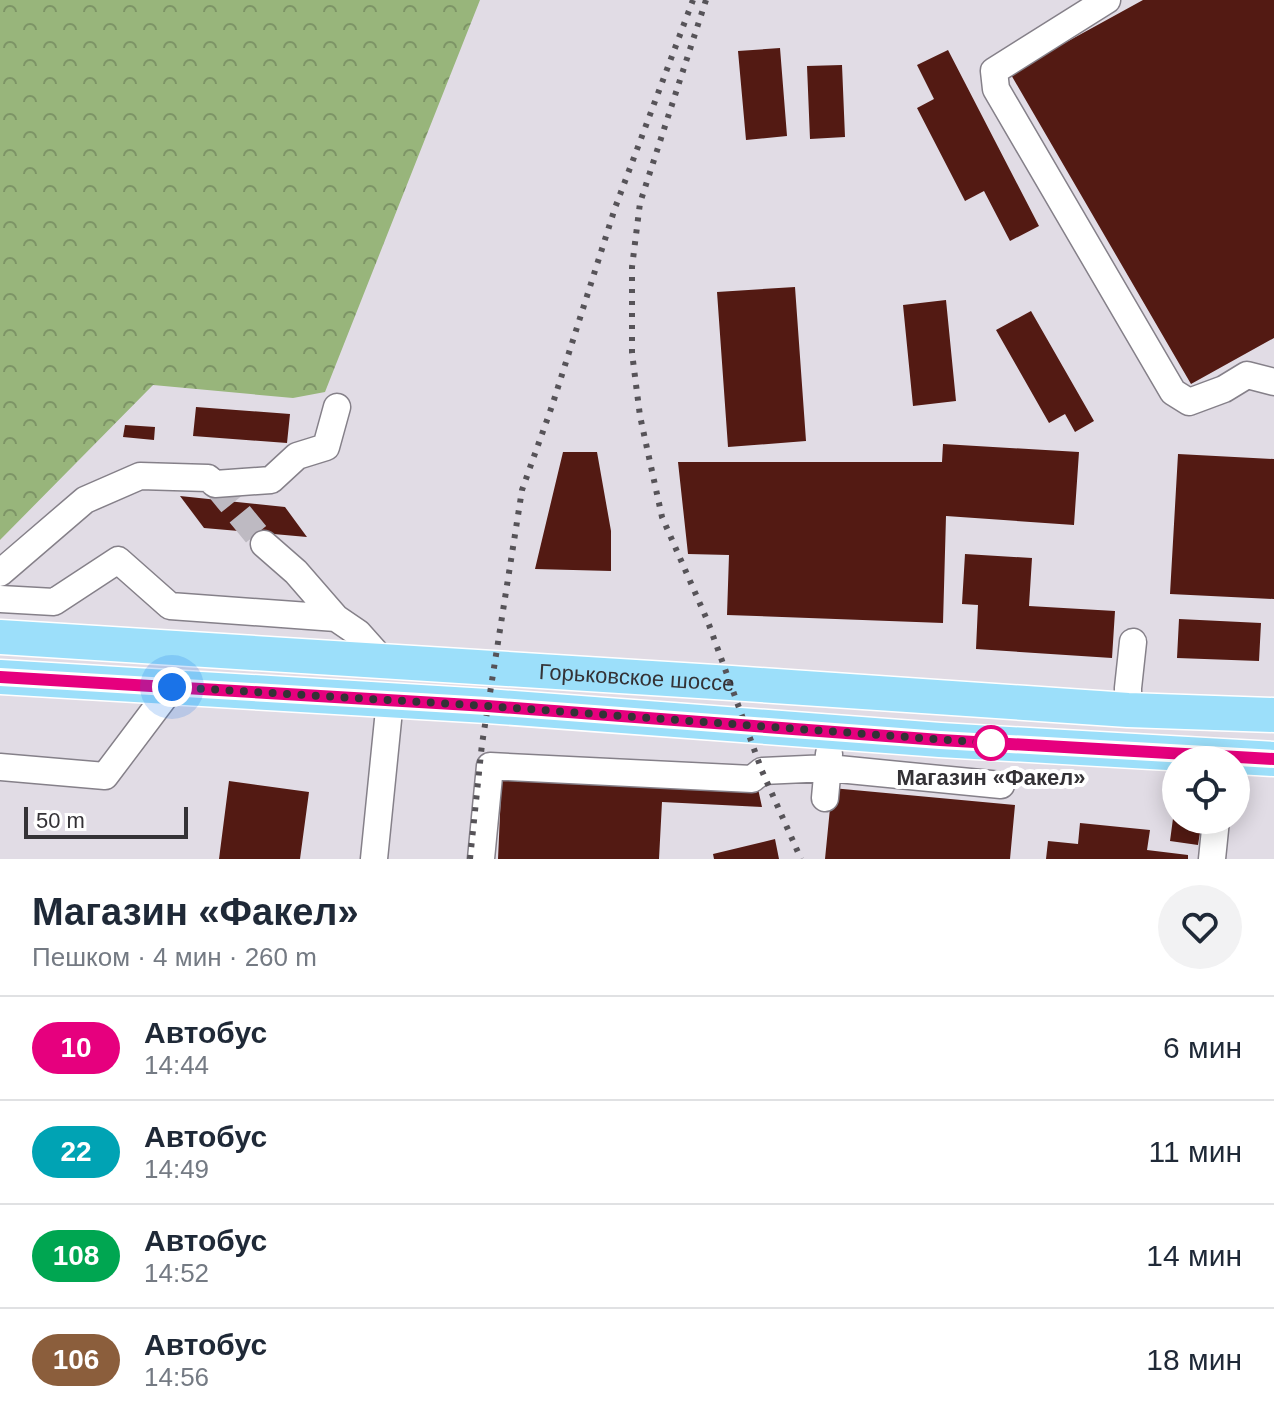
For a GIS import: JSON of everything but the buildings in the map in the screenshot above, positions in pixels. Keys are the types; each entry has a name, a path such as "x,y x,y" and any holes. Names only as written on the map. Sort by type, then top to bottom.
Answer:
{"main road":[{"name":"Горьковское шоссе","path":"0,637 1128,710 1274,715"},
{"name":"Горьковское шоссе","path":"0,677 390,700 1162,754"},
{"name":"Горьковское шоссе","path":"1250,759 1274,759"}],"lane":[{"path":"1107,0 994,71 996,89 1173,392 1189,402 1224,389 1247,375 1274,382"},
{"path":"0,573 85,500 140,476 208,478 215,484 271,480 297,456 326,447 337,407"},
{"path":"264,544 296,572 336,618 358,633 383,661"},
{"path":"0,599 54,602 118,560 170,606 336,618"},
{"path":"1128,710 1133,642"},
{"path":"0,767 105,776 172,687"},
{"path":"374,859 390,700"},
{"path":"825,798 831,732"},
{"path":"481,859 490,766 752,779 762,771 828,768 1001,785"},
{"path":"1212,859 1215,834"}],"green space":[{"path":"0,0 480,0 325,392 293,398 153,385 0,540"}],"tunnel":[{"path":"215,484 264,544"}],"railway":[{"path":"470,859 482,744 522,490 615,208 693,0"},
{"path":"706,0 640,203 632,267 632,353 640,416 662,517 708,622 762,771 801,859"}],"bus line":[{"name":"10","path":"0,677 487,706 940,740 1274,759"}],"place":[{"name":"Магазин «Факел»","path":"991,743"}],"route":[{"path":"172,687 487,706 1002,744 991,743"}]}
